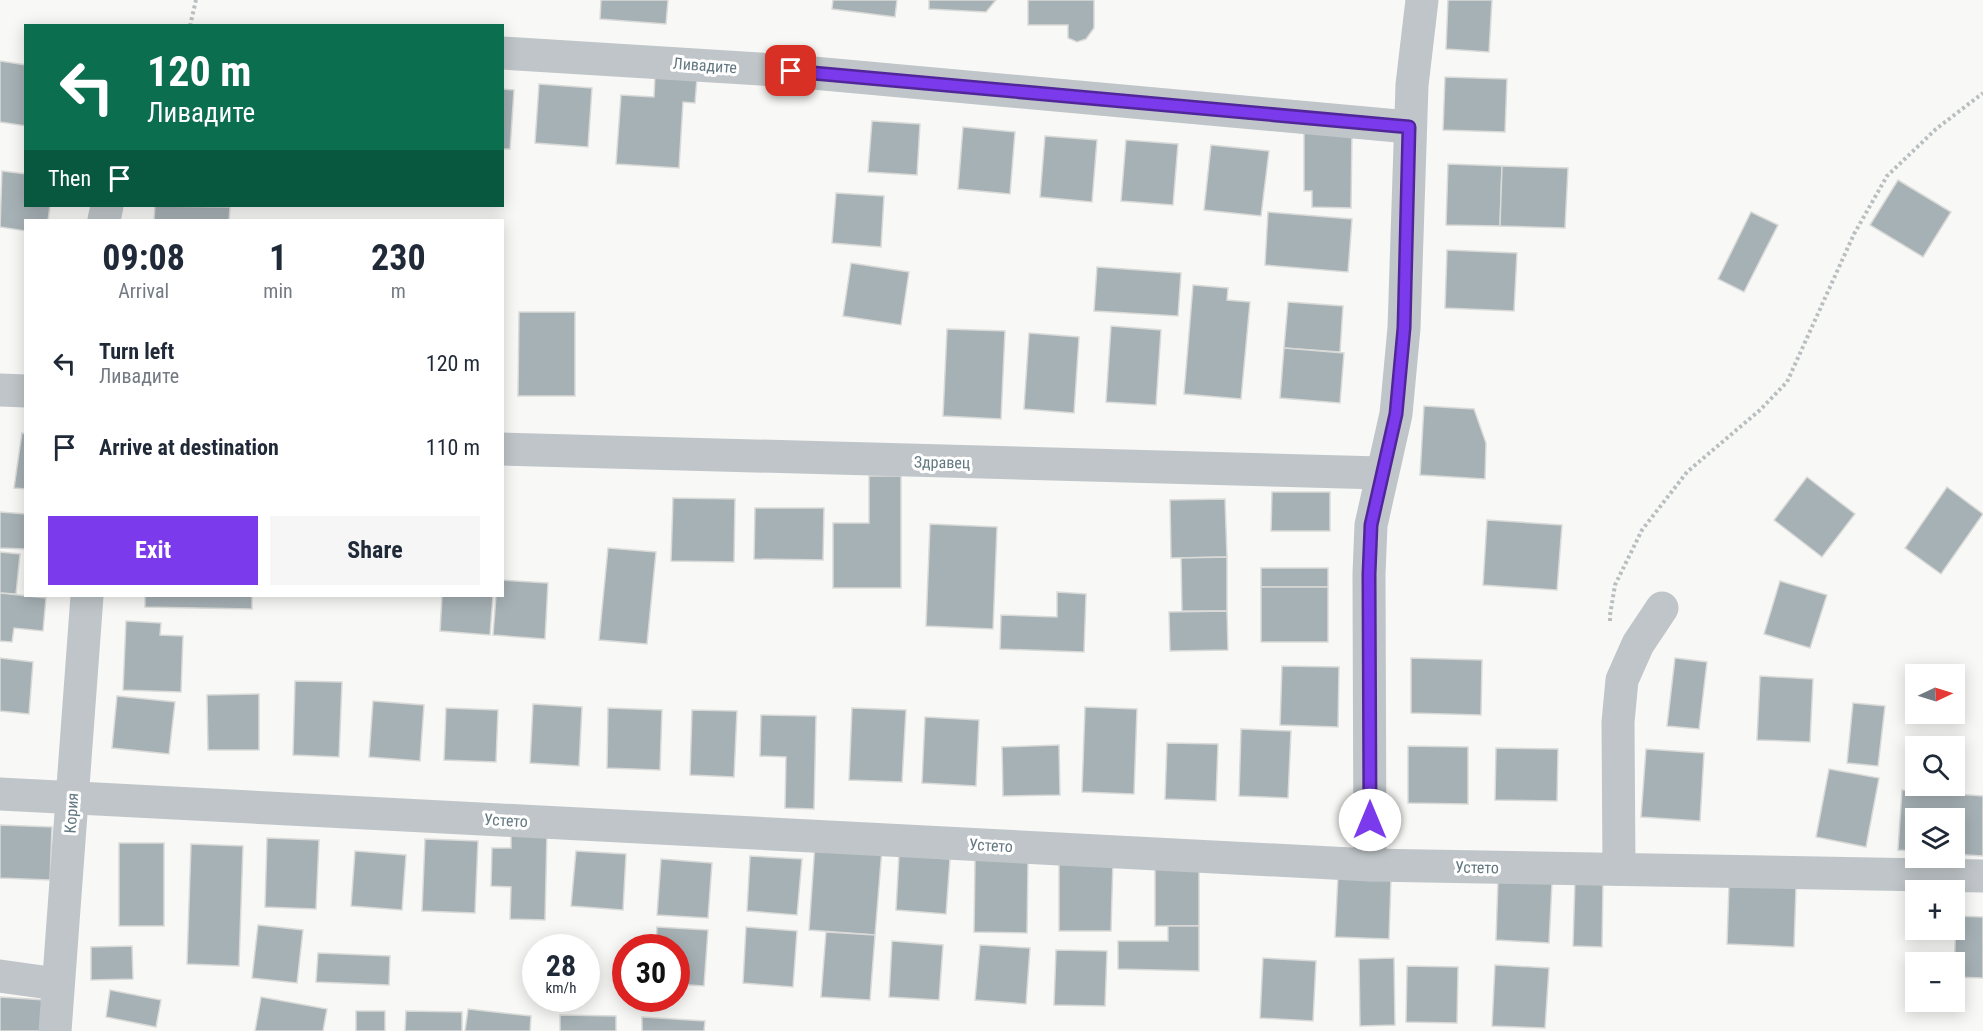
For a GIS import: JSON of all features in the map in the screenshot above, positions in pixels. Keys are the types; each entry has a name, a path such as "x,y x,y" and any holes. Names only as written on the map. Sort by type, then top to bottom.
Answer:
{"street":[{"path":"1370,865 1369,574 1371,525 1396,414 1404,328 1409,127 1422,0"},
{"name":"Ливадите","path":"504,52 791,71 1409,127"},
{"path":"0,390 24,391"},
{"name":"Здравец","path":"504,449 1381,473"},
{"name":"Кория","path":"55,1031 87,597"},
{"path":"1619,869 1618,722 1622,680 1638,644 1662,608"},
{"name":"Устето","path":"0,794 1370,865 1983,876"},
{"path":"0,976 57,984"}],"path":[{"path":"190,24 196,0"},
{"path":"1611,625 1610,615 1616,585 1642,530 1687,472 1760,410 1787,382 1854,234 1887,176 1936,129 1983,93"}],"building":[{"path":"601,0 668,0 666,24 600,19"},
{"path":"833,0 897,0 895,17 832,9"},
{"path":"929,0 996,0 986,12 929,9"},
{"path":"1028,0 1094,0 1094,28 1086,39 1077,42 1068,38 1068,25 1028,25"},
{"path":"1448,0 1492,0 1489,52 1446,49"},
{"path":"0,61 24,65 24,126 0,122"},
{"path":"655,75 697,78 695,103 683,102 679,168 616,164 621,95 654,97"},
{"path":"1445,77 1507,79 1505,132 1443,130"},
{"path":"539,84 592,88 588,147 535,143"},
{"path":"504,89 514,90 510,149 504,149"},
{"path":"872,121 920,124 917,175 868,172"},
{"path":"963,127 1015,132 1010,194 958,189"},
{"path":"1304,131 1352,132 1351,208 1312,207 1312,191 1304,191"},
{"path":"1045,136 1097,140 1092,202 1040,197"},
{"path":"1126,140 1178,144 1173,205 1121,201"},
{"path":"1211,145 1269,151 1261,216 1204,210"},
{"path":"1448,164 1502,166 1500,226 1446,225"},
{"path":"1502,166 1568,168 1565,228 1500,226"},
{"path":"2,171 24,174 24,207 50,207 48,219 24,219 24,231 0,227"},
{"path":"1898,180 1951,212 1923,257 1870,225"},
{"path":"836,193 884,196 881,247 832,243"},
{"path":"155,207 230,207 229,219 154,219"},
{"path":"1268,212 1352,219 1348,272 1265,265"},
{"path":"1751,212 1778,225 1744,292 1718,279"},
{"path":"1447,250 1517,253 1514,311 1445,308"},
{"path":"851,263 909,272 901,325 843,316"},
{"path":"1097,267 1181,273 1178,316 1094,311"},
{"path":"1193,285 1228,288 1227,300 1250,302 1241,399 1184,394"},
{"path":"1288,302 1343,306 1340,352 1284,348"},
{"path":"519,312 575,312 575,396 518,396"},
{"path":"1111,326 1161,330 1156,405 1106,402"},
{"path":"947,329 1005,331 1001,419 943,416"},
{"path":"1029,333 1079,337 1074,413 1024,409"},
{"path":"1284,348 1344,353 1340,403 1280,398"},
{"path":"1424,406 1474,409 1486,443 1485,479 1420,475"},
{"path":"22,433 24,434 24,489 14,488"},
{"path":"869,476 901,476 901,588 833,588 833,523 869,523"},
{"path":"1807,477 1855,514 1822,557 1774,520"},
{"path":"1947,487 1983,514 1941,574 1905,548"},
{"path":"1272,492 1330,492 1330,531 1271,531"},
{"path":"673,498 735,499 734,562 671,561"},
{"path":"1225,499 1227,557 1171,558 1170,500"},
{"path":"755,508 824,508 823,560 754,559"},
{"path":"0,512 24,514 24,549 0,548"},
{"path":"1487,520 1562,525 1557,590 1483,585"},
{"path":"930,524 997,527 993,629 926,626"},
{"path":"608,548 656,552 647,644 599,640"},
{"path":"0,552 20,554 16,594 0,593"},
{"path":"1227,557 1227,611 1182,611 1181,558"},
{"path":"1261,568 1328,568 1328,587 1261,587"},
{"path":"504,580 548,583 545,639 493,635 496,597 504,597"},
{"path":"1780,581 1827,595 1810,648 1764,634"},
{"path":"1261,587 1328,587 1328,642 1261,642"},
{"path":"1057,592 1086,594 1084,652 1000,649 1001,615 1057,617"},
{"path":"0,593 46,598 43,631 14,628 12,642 0,641"},
{"path":"145,597 252,597 252,609 145,607"},
{"path":"442,597 493,597 490,635 440,631"},
{"path":"1227,611 1228,650 1170,651 1169,612"},
{"path":"126,621 161,623 160,635 183,636 181,692 123,690"},
{"path":"0,658 33,662 29,714 0,711"},
{"path":"1411,658 1482,660 1481,715 1411,713"},
{"path":"1675,658 1707,662 1699,729 1667,726"},
{"path":"1282,666 1339,667 1338,727 1280,725"},
{"path":"1760,676 1813,679 1810,742 1757,740"},
{"path":"295,681 342,682 339,757 293,755"},
{"path":"259,694 259,750 208,750 207,695"},
{"path":"117,696 175,702 169,754 112,748"},
{"path":"373,701 424,705 420,761 369,757"},
{"path":"1853,703 1885,706 1878,766 1847,763"},
{"path":"533,704 582,707 579,766 530,763"},
{"path":"1085,707 1137,709 1134,794 1082,792"},
{"path":"446,708 498,710 496,762 444,760"},
{"path":"608,708 662,710 660,770 607,768"},
{"path":"852,708 906,710 902,782 849,780"},
{"path":"692,710 737,711 734,777 690,775"},
{"path":"761,715 816,716 814,809 785,808 786,757 760,756"},
{"path":"925,717 979,720 976,786 922,783"},
{"path":"1241,729 1291,731 1288,798 1239,796"},
{"path":"1167,743 1218,744 1216,801 1165,799"},
{"path":"1059,745 1060,795 1003,796 1002,747"},
{"path":"1408,746 1468,747 1468,804 1408,803"},
{"path":"1496,748 1558,749 1557,801 1495,800"},
{"path":"1646,749 1704,753 1700,821 1641,817"},
{"path":"1829,769 1879,778 1866,847 1816,837"},
{"path":"1902,790 1905,790 1905,796 1983,796 1983,856 1965,855 1965,808 1905,808 1905,850 1898,850"},
{"path":"0,825 52,827 50,880 0,878"},
{"path":"511,830 547,831 545,920 510,919 511,887 491,886 492,848 511,848"},
{"path":"267,838 319,840 316,909 265,907"},
{"path":"425,839 478,841 475,913 422,911"},
{"path":"119,843 164,843 164,926 119,926"},
{"path":"191,844 243,846 239,966 187,964"},
{"path":"815,844 882,849 875,935 809,930"},
{"path":"355,851 406,855 402,910 351,906"},
{"path":"576,851 626,854 623,910 571,906"},
{"path":"899,855 950,859 946,914 896,910"},
{"path":"750,856 802,859 797,915 747,911"},
{"path":"1059,858 1113,859 1111,931 1059,931"},
{"path":"661,859 712,863 708,918 657,915"},
{"path":"975,860 1028,860 1027,933 974,932"},
{"path":"1155,866 1199,866 1199,926 1155,926"},
{"path":"1338,876 1391,879 1389,939 1335,937"},
{"path":"1575,879 1603,880 1602,947 1573,946"},
{"path":"1498,880 1552,883 1549,943 1496,940"},
{"path":"1729,884 1796,887 1794,947 1727,944"},
{"path":"1965,916 1983,917 1983,978 1965,977 1965,952 1955,952 1955,940 1965,940"},
{"path":"258,925 303,930 297,983 252,978"},
{"path":"1168,926 1199,926 1199,971 1118,969 1118,941 1168,941"},
{"path":"657,927 708,930 704,986 690,985 690,934 657,934"},
{"path":"746,927 797,931 793,987 743,983"},
{"path":"826,932 875,935 870,1000 821,997"},
{"path":"892,941 943,945 939,1000 889,997"},
{"path":"980,945 1030,948 1026,1004 975,1000"},
{"path":"132,946 133,979 91,980 91,947"},
{"path":"1056,950 1107,951 1105,1006 1054,1005"},
{"path":"318,953 390,956 389,985 316,982"},
{"path":"1263,958 1316,961 1313,1021 1260,1018"},
{"path":"1394,958 1395,1025 1360,1026 1359,959"},
{"path":"1495,965 1549,968 1545,1028 1492,1026"},
{"path":"1407,966 1458,967 1457,1023 1406,1022"},
{"path":"110,990 161,1000 156,1027 106,1017"},
{"path":"0,997 45,1000 43,1031 0,1031"},
{"path":"261,997 327,1009 323,1031 255,1031"},
{"path":"468,1009 531,1016 530,1031 465,1031"},
{"path":"356,1011 385,1011 385,1031 356,1031"},
{"path":"406,1011 462,1012 462,1031 405,1031"},
{"path":"560,1015 616,1016 616,1031 560,1031"},
{"path":"642,1017 705,1021 704,1031 642,1031"}],"route":[{"path":"791,71 1409,127 1404,328 1396,414 1371,525 1369,574 1370,820"}]}
